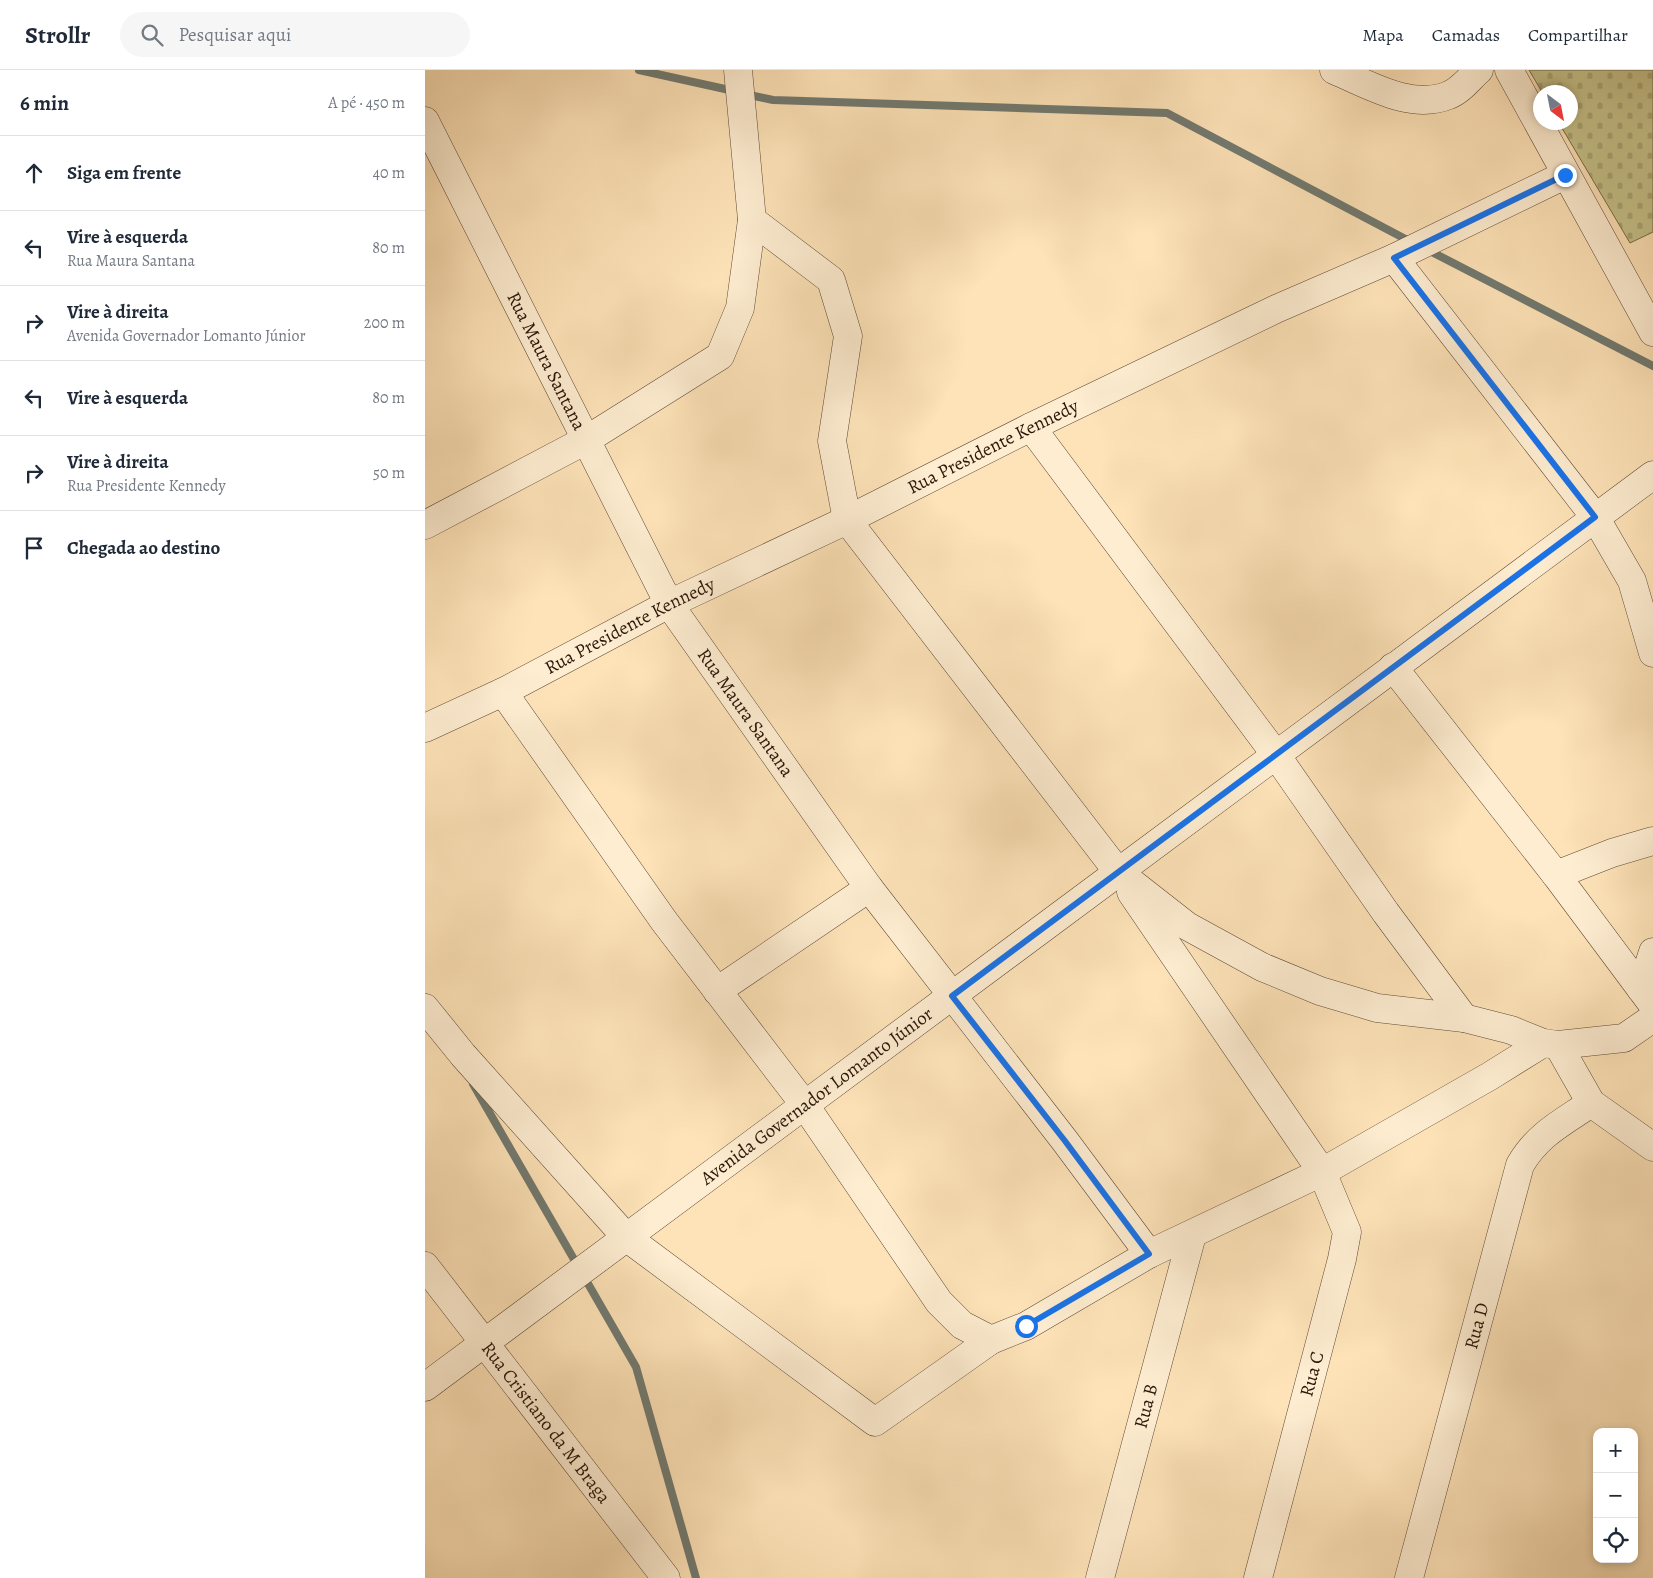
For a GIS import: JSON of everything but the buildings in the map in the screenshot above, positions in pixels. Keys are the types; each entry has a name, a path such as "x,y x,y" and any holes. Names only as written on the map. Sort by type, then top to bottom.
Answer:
{"street":[{"path":"425,525 586,440 720,356 740,308 752,220 738,70"},
{"path":"1334,70 1402,98 1428,100 1451,95 1479,70"},
{"path":"1509,70 1653,332"},
{"name":"Rua Maura Santana","path":"427,128 669,604 869,888 1065,1141 1149,1254"},
{"name":"Rua Presidente Kennedy","path":"425,728 503,692 669,604 847,520 1031,427 1276,309 1394,258 1565,175"},
{"path":"752,220 831,280 847,336 832,441 847,520 1117,872 1187,926 1262,967 1320,991 1377,1008 1464,1018 1511,1030 1551,1044 1591,1103 1653,1147"},
{"path":"1394,258 1595,517 1632,581 1653,653"},
{"path":"1031,427 1276,755 1386,913 1464,1018"},
{"name":"Avenida Governador Lomanto Júnior","path":"425,1387 1653,474"},
{"path":"1393,668 1556,876 1647,997"},
{"path":"503,692 664,921 804,1104 939,1302 962,1325 991,1340"},
{"path":"1556,876 1612,853 1653,841"},
{"name":"Rua C","path":"1117,872 1323,1172 1347,1232 1340,1269 1258,1578"},
{"path":"717,991 869,888"},
{"path":"1647,997 1653,952"},
{"path":"425,1008 463,1055 626,1237 875,1422 991,1340 1026,1326 1149,1254 1323,1172 1490,1076 1551,1044 1624,1038 1653,1018"},
{"name":"Rua D","path":"1409,1578 1520,1165 1530,1148 1543,1135 1591,1103"},
{"name":"Rua B","path":"1100,1578 1192,1235"},
{"name":"Rua Cristiano da M Braga","path":"430,1281 484,1342 666,1578"}],"green space":[{"path":"1529,70 1653,70 1653,232 1630,243 1563,130 1578,130 1578,85 1538,85"}],"waterway":[{"path":"639,70 734,91"},
{"path":"745,94 773,100 1167,113 1413,243"},
{"path":"1426,249 1653,366"},
{"path":"473,1084 636,1367 696,1578"}],"route":[{"path":"1026,1326 1149,1254 1065,1141 952,996 1595,517 1394,258 1565,175"}]}
